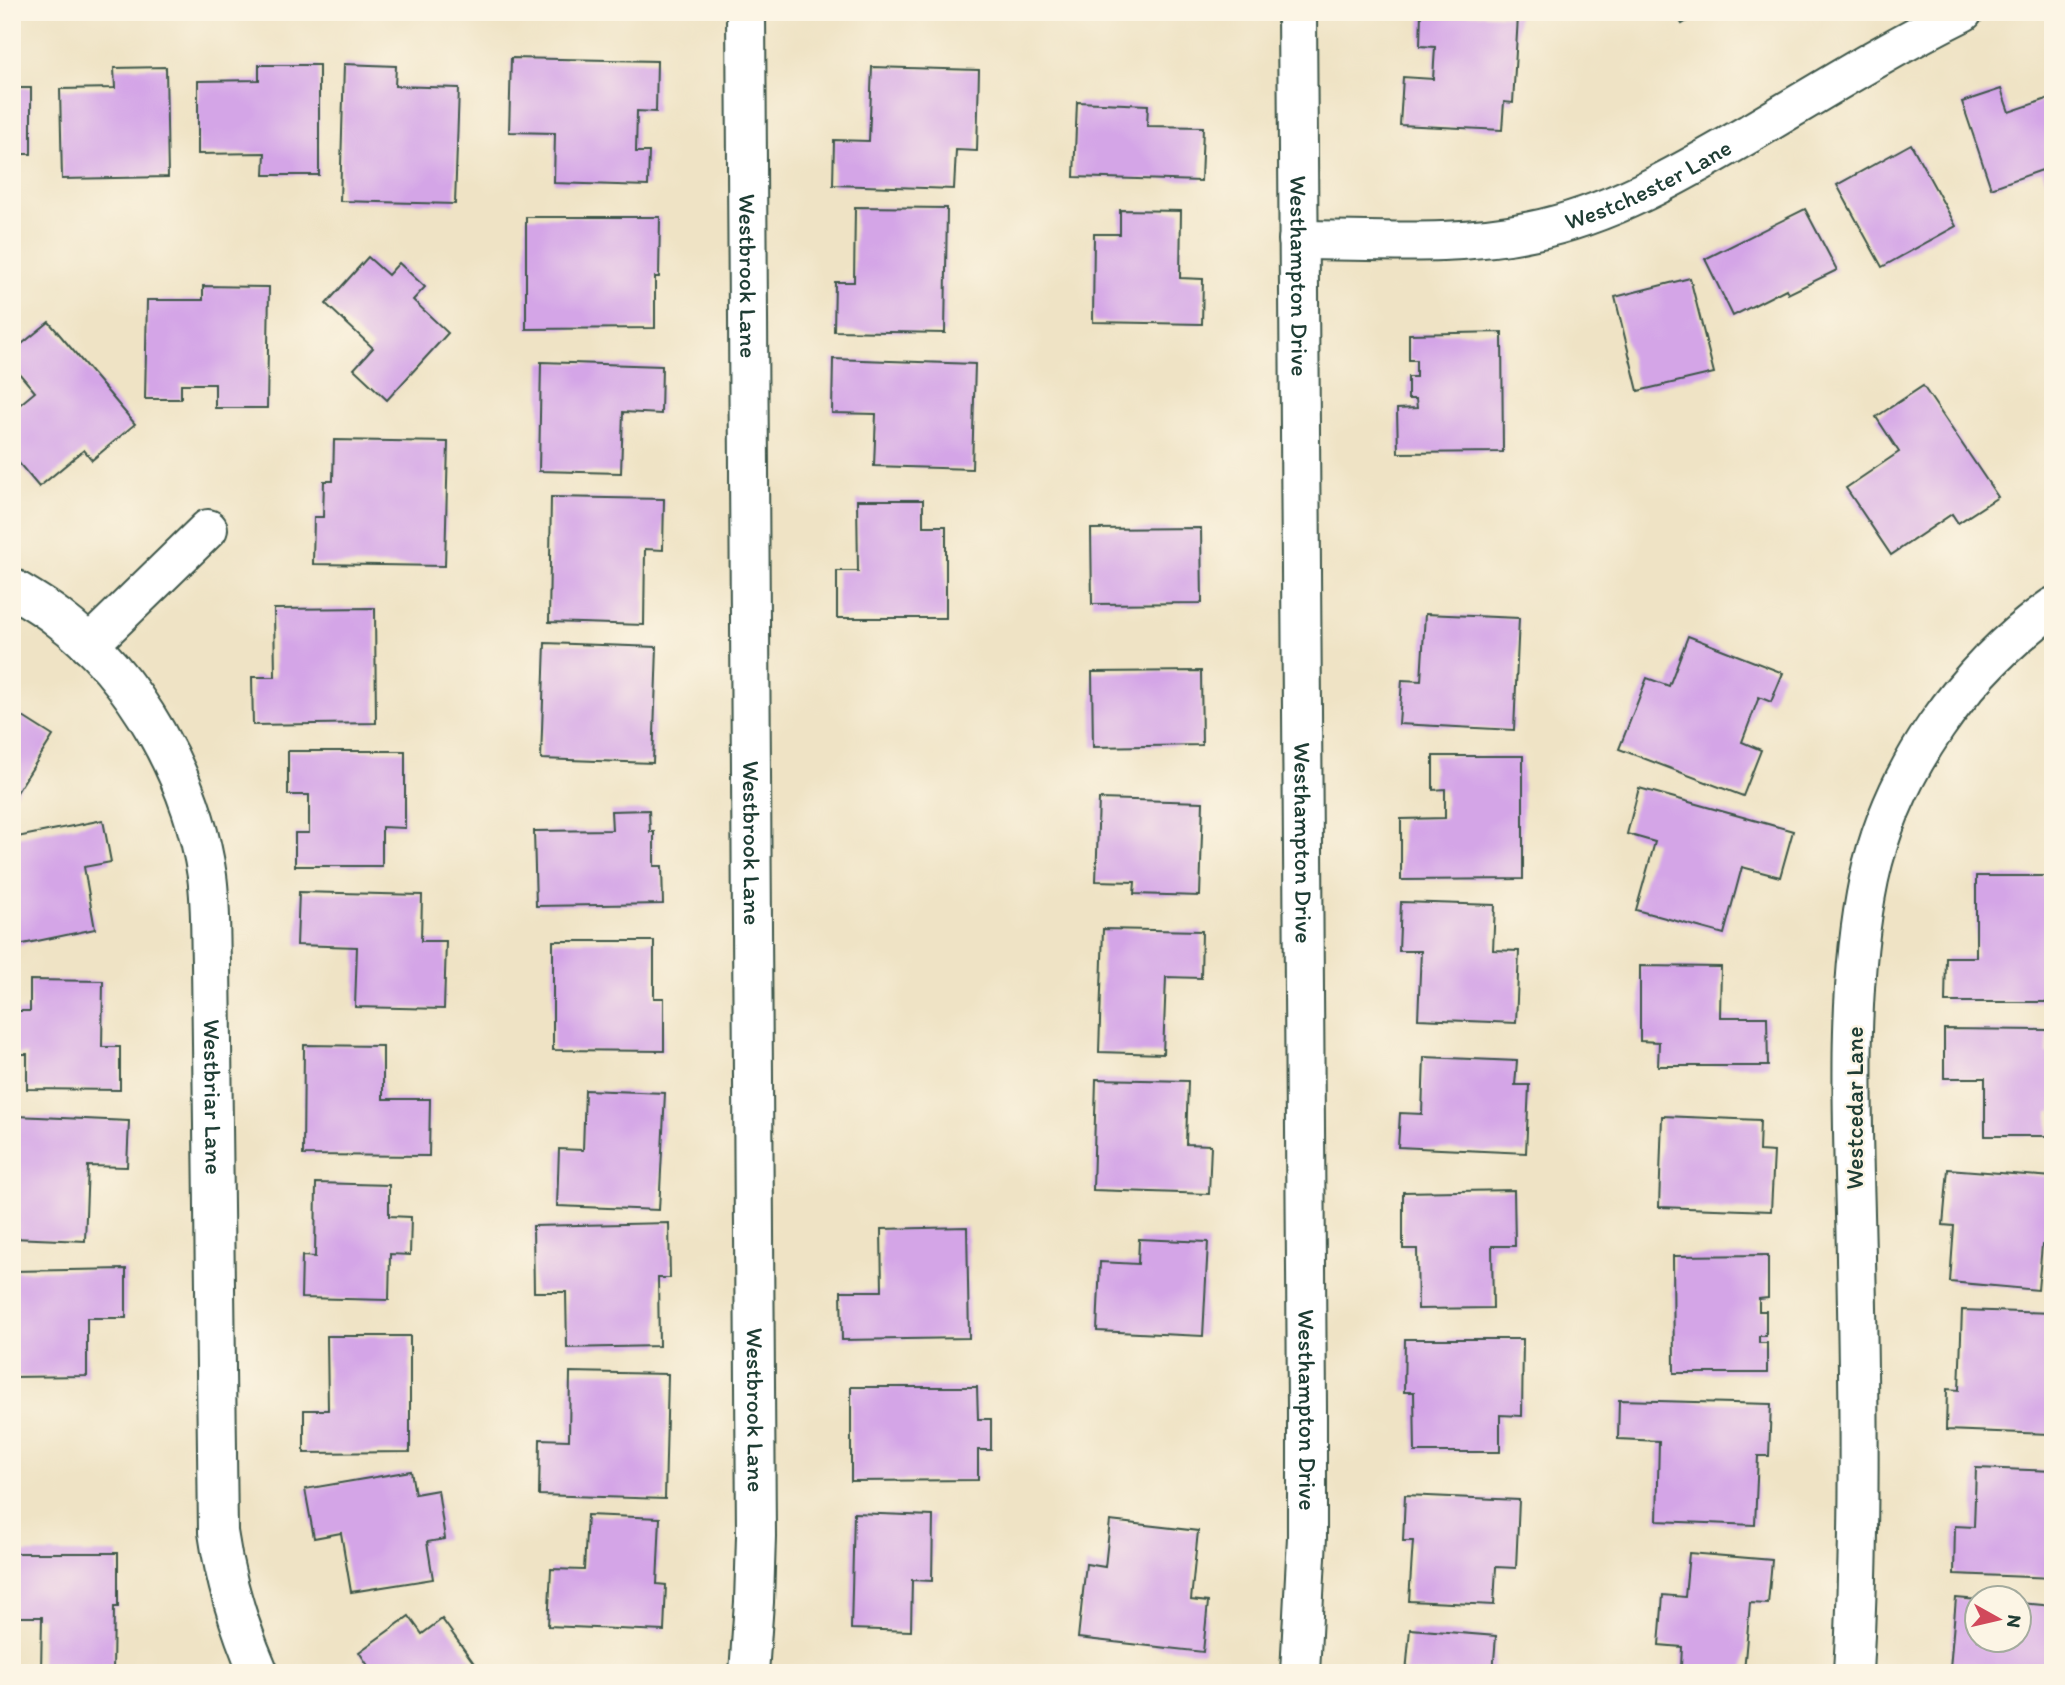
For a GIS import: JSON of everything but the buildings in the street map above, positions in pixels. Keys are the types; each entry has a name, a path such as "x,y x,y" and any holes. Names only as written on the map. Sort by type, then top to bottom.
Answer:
{"street":[{"name":"Westbrook Lane","path":"746,12 755,1522 754,1602 749,1673"},
{"name":"Westhampton Drive","path":"1297,12 1307,1407 1307,1536 1300,1673"},
{"name":"Westchester Lane","path":"1298,240 1466,240 1532,231 1580,217 1630,198 1677,175 1901,44 1963,12"},
{"path":"89,645 208,529"},
{"name":"Westbriar Lane","path":"12,588 58,618 89,645 133,698 172,761 195,818 207,878 212,1003 218,1532 231,1600 259,1673"},
{"name":"Westcedar Lane","path":"1853,1673 1858,1530 1854,1007 1859,938 1870,876 1887,820 1910,769 1934,729 1966,687 2004,647 2053,607"}]}
